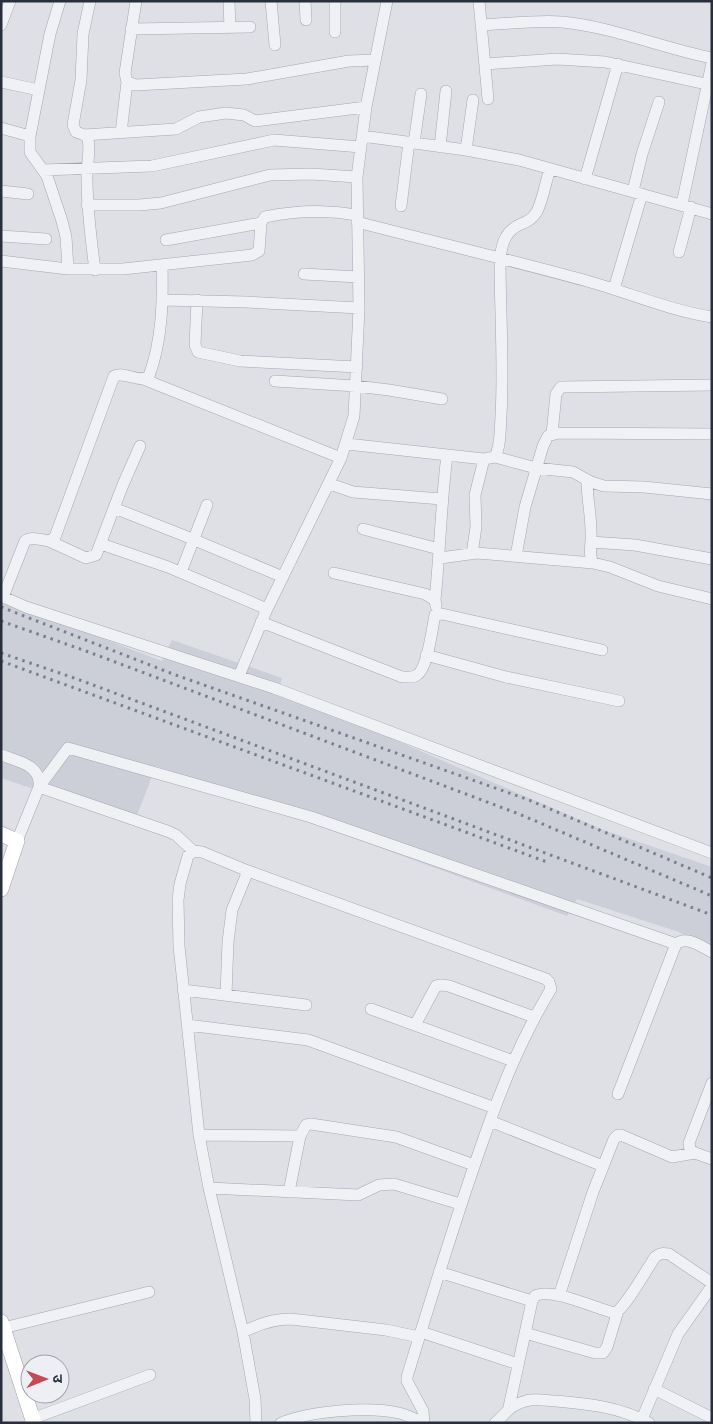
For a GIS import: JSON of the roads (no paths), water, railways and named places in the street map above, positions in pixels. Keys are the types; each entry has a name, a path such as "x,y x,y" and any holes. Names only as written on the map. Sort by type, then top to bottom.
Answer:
{"main road":[{"path":"1,834 17,841 1,889"},
{"path":"2,1325 5,1346 33,1421"}],"street":[{"path":"1,25 10,1"},
{"path":"60,1 50,34 30,136 30,152 31,157 43,170 62,221 66,237 68,268"},
{"path":"90,1 83,34 81,80 73,126 76,132 84,135 176,129 199,118 226,113 244,115 255,121 366,108"},
{"path":"120,133 131,29 136,1"},
{"path":"228,1 230,28"},
{"path":"271,1 275,45"},
{"path":"305,1 306,20"},
{"path":"335,1 335,32"},
{"path":"239,676 267,609 330,484 347,444 354,416 359,308 358,177 366,108 386,1"},
{"path":"479,1 488,99"},
{"path":"481,25 547,22 573,24 638,38 712,58"},
{"path":"131,29 250,27"},
{"path":"485,64 557,59 618,64 706,84"},
{"path":"126,82 136,85 247,78 349,61 374,60"},
{"path":"679,252 706,84 712,62"},
{"path":"585,178 618,64"},
{"path":"1,82 39,90"},
{"path":"440,147 446,91"},
{"path":"401,206 420,94"},
{"path":"466,150 473,100"},
{"path":"614,289 638,192 642,154 659,102"},
{"path":"1,128 30,136"},
{"path":"84,135 87,137 88,142 86,168 87,204 95,270"},
{"path":"43,170 152,166 274,140 412,143 466,150 519,160 712,214"},
{"path":"472,554 476,527 475,495 490,458 498,453 500,433 502,401 500,258 502,244 508,232 530,221 536,213 550,169"},
{"path":"87,204 139,205 161,203 270,175 310,174 358,177"},
{"path":"1,191 28,194"},
{"path":"1,261 95,270 162,266 257,253 260,244 261,223 265,218 283,213 341,212 357,219 614,289 656,305 690,314 712,317"},
{"path":"166,240 261,223"},
{"path":"1,236 46,239"},
{"path":"143,379 149,376 160,336 163,300 162,266"},
{"path":"304,274 358,277"},
{"path":"163,300 359,308"},
{"path":"197,300 195,345 198,352 240,361 357,367"},
{"path":"49,541 55,537 58,530 114,376 121,374 143,379 341,458"},
{"path":"275,381 356,386 442,399"},
{"path":"552,434 556,394 561,388 712,385"},
{"path":"516,556 523,515 536,468 545,440 552,434 712,434"},
{"path":"347,444 490,458 536,468 573,472 588,481 604,486 712,494"},
{"path":"140,446 96,555 86,558 49,541 33,538 24,540 2,597 26,607 239,676 712,853"},
{"path":"262,622 402,676 412,678 418,675 423,667 435,615 442,500 447,455"},
{"path":"588,481 587,498 591,524 591,557 593,563"},
{"path":"330,484 353,492 442,500"},
{"path":"181,572 207,505"},
{"path":"114,508 193,539 283,578"},
{"path":"363,529 440,553 516,556 593,563 610,567 658,586 712,599"},
{"path":"591,542 624,543 712,559"},
{"path":"101,544 181,572 267,609"},
{"path":"334,573 425,594 435,600"},
{"path":"435,615 442,614 472,620 602,650"},
{"path":"426,655 506,677 618,701"},
{"path":"17,841 39,787 68,748 311,817 676,944"},
{"path":"1,755 29,766 38,773 40,779 39,787"},
{"path":"39,787 167,831 176,835 193,851 202,852 248,871 546,979 549,982 551,989 534,1017 513,1061 474,1165 460,1204 407,1377 407,1381 423,1411 424,1423 401,1414 382,1410 330,1417 290,1419 281,1423"},
{"path":"193,851 188,856 180,884 178,900 179,946 198,1135 243,1332 255,1399 256,1423"},
{"path":"226,995 228,942 232,910 248,871"},
{"path":"618,1094 676,944 680,941 688,940 712,952"},
{"path":"415,1025 436,986 441,985 450,986 534,1017"},
{"path":"183,990 306,1005"},
{"path":"371,1009 513,1061"},
{"path":"187,1025 308,1040 495,1108"},
{"path":"712,1084 691,1136 690,1149 695,1153 712,1159"},
{"path":"490,1121 603,1166"},
{"path":"290,1192 300,1136 306,1125 311,1124 396,1137 474,1165"},
{"path":"198,1135 300,1136"},
{"path":"559,1296 610,1145 618,1135 672,1157 695,1153"},
{"path":"209,1188 358,1195 379,1185 394,1184 460,1204"},
{"path":"509,1407 526,1401 537,1400 591,1404 623,1411 646,1421 654,1389 678,1334 712,1284 669,1254 659,1254 618,1311 603,1353 595,1353 525,1333"},
{"path":"440,1272 532,1302"},
{"path":"2,1325 148,1292"},
{"path":"496,1423 509,1407 532,1302 535,1296 542,1293 559,1296 584,1302 611,1312 618,1311"},
{"path":"243,1332 263,1323 279,1319 386,1330 420,1335 518,1364"},
{"path":"33,1421 150,1375"},
{"path":"654,1389 712,1418"},
{"path":"382,1410 382,1423"}],"railway":[{"path":"1,607 173,674 529,800 712,878"},
{"path":"1,621 86,651 519,814 712,896"},
{"path":"1,653 77,679 712,915"},
{"path":"1,661 547,862"}]}
